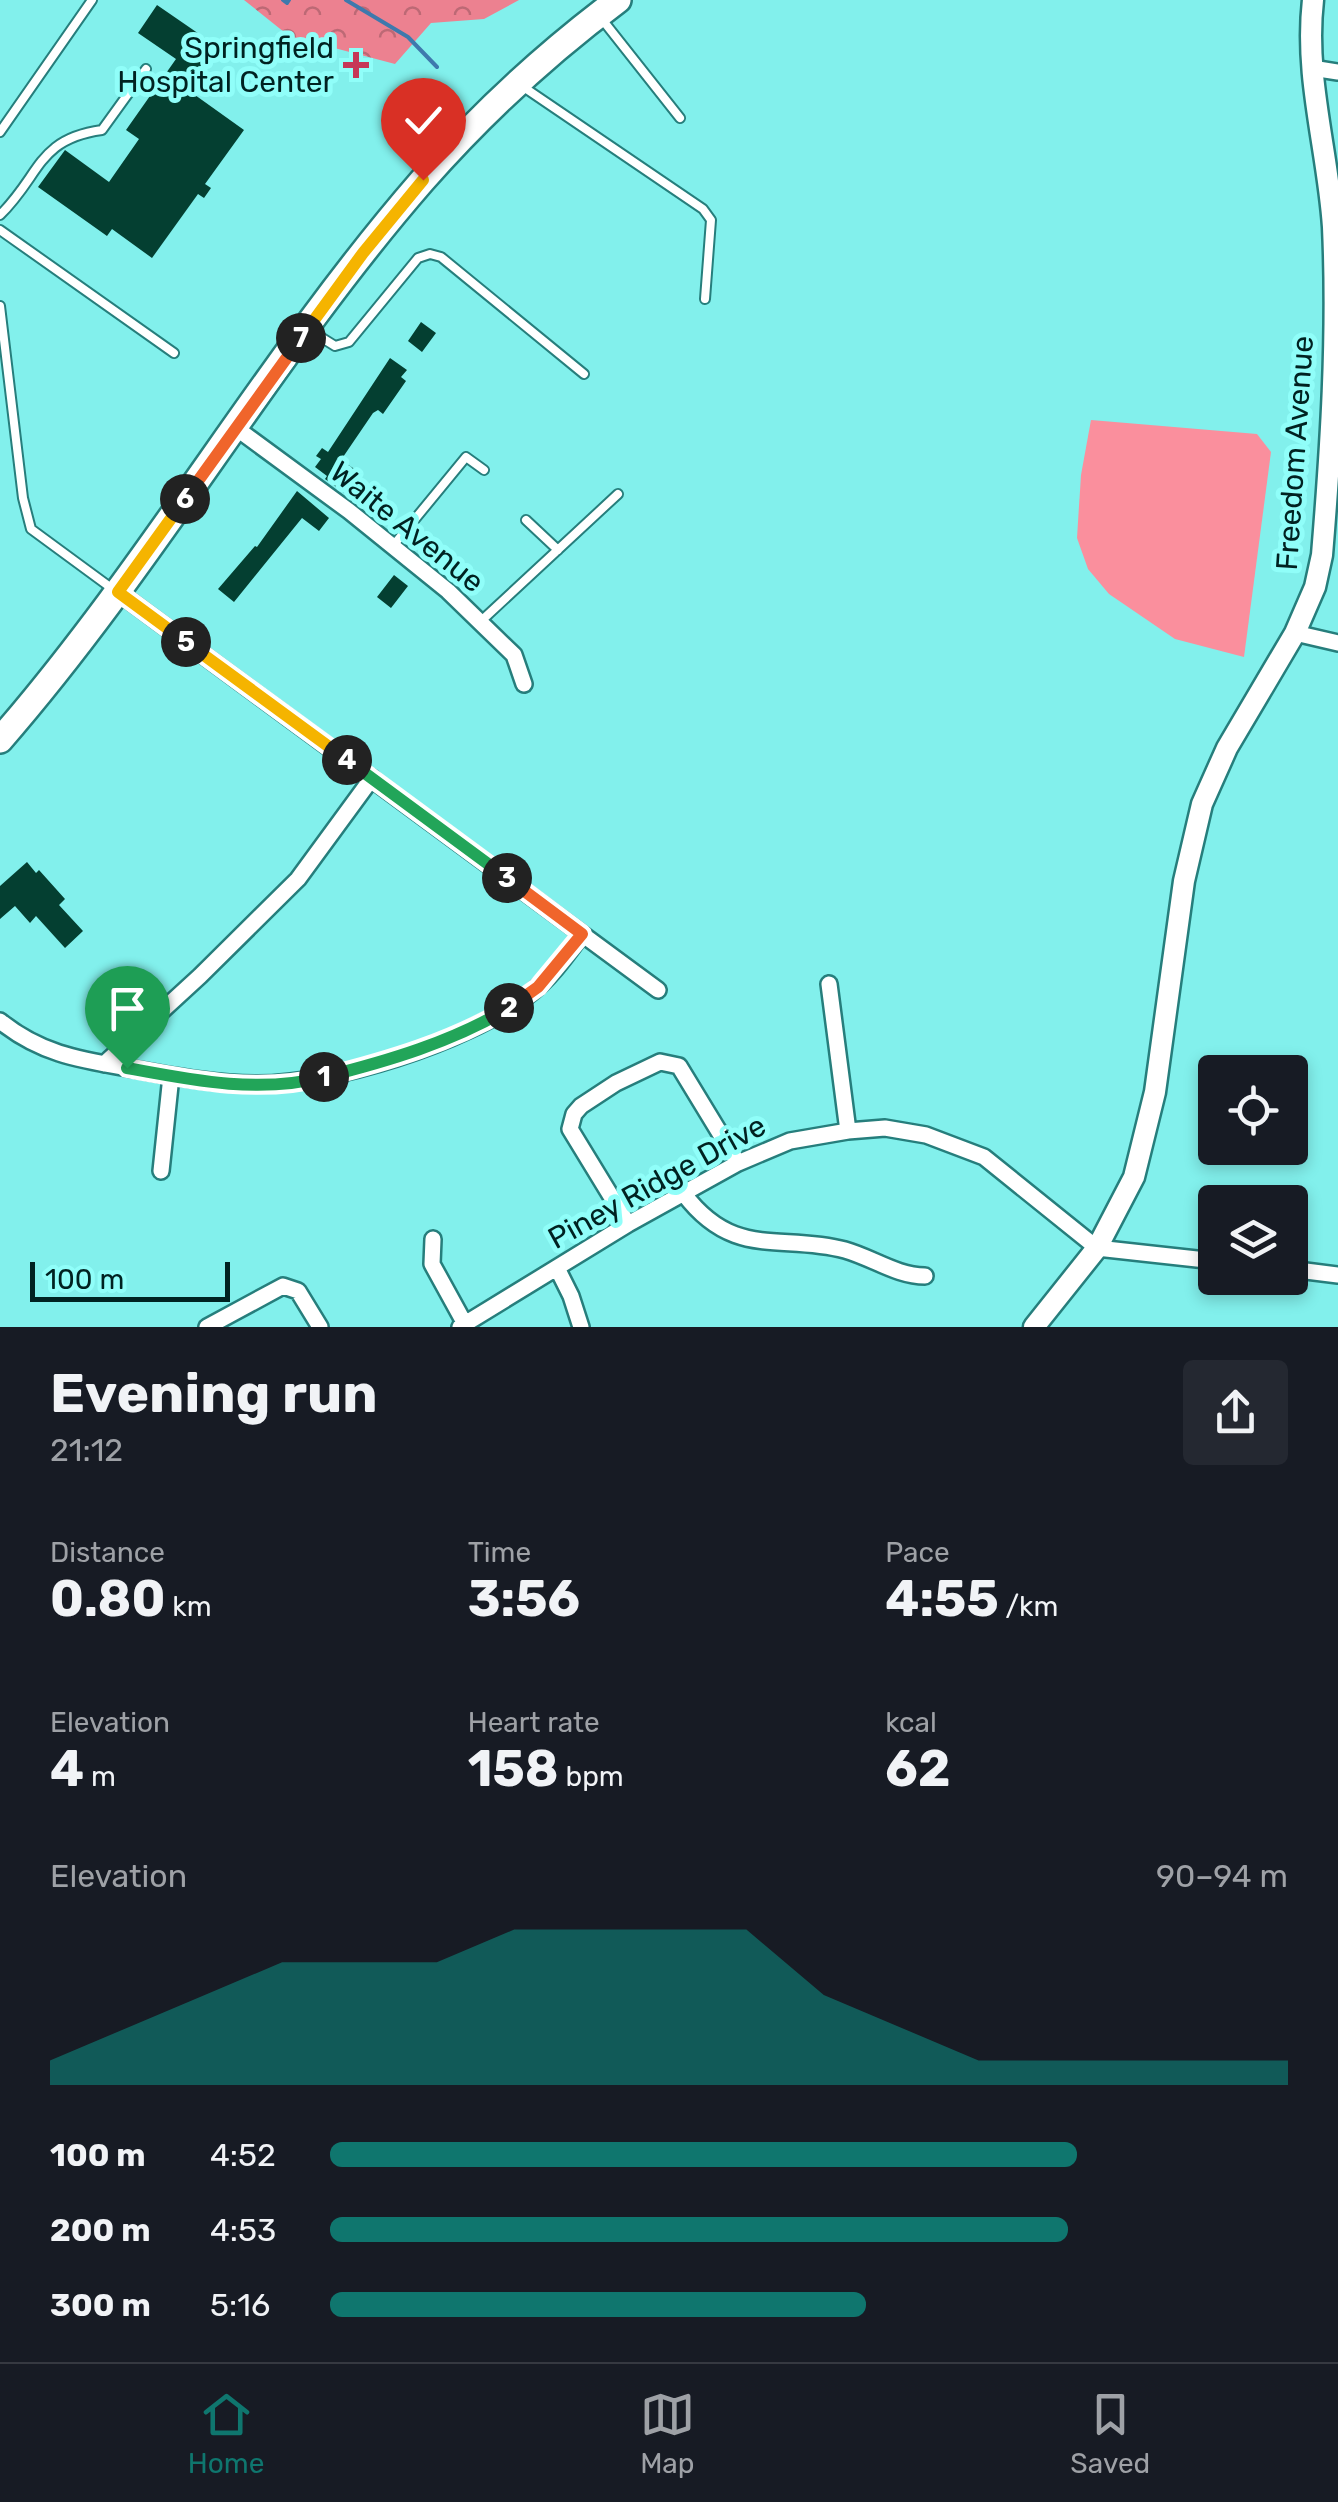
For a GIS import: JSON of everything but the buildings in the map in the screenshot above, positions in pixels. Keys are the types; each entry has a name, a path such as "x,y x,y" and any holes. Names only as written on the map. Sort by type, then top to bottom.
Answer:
{"main road":[{"path":"0,740 118,592 363,253 423,180 519,83 608,7"}],"street":[{"name":"Freedom Avenue","path":"1034,1327 1097,1248 1134,1177 1148,1128 1184,881 1202,804 1227,748 1296,632 1315,587 1322,555 1336,397 1332,224 1312,68 1313,0"},
{"path":"1312,68 1338,72"},
{"name":"Waite Avenue","path":"236,428 392,547 480,622 514,655 524,684"},
{"path":"118,592 658,990"},
{"path":"1296,632 1338,643"},
{"path":"104,1064 298,878 372,778"},
{"path":"0,1021 39,1048 104,1064 226,1084 284,1084 366,1067 454,1036 508,1008 538,987 582,934"},
{"path":"829,984 848,1130"},
{"path":"628,1224 570,1129 574,1114 582,1106 616,1083 660,1062 679,1066 738,1162"},
{"path":"161,1171 171,1076"},
{"name":"Piney Ridge Drive","path":"462,1326 738,1162 790,1141 848,1130 885,1128 926,1134 984,1157 1097,1248"},
{"path":"684,1194 707,1218 748,1239 766,1244 835,1248 908,1276 926,1276"},
{"path":"432,1238 432,1264 462,1326"},
{"path":"1097,1248 1198,1259"},
{"path":"557,1268 572,1296 581,1327"},
{"path":"1308,1272 1338,1275"},
{"path":"207,1327 283,1286 298,1291 320,1327"}],"lane":[{"path":"0,132 92,0"},
{"path":"608,7 680,118"},
{"path":"0,216 57,143 76,133 102,130 146,70"},
{"path":"519,83 703,209 712,220 705,299"},
{"path":"0,230 174,353"},
{"path":"307,329 335,346 349,342 418,258 430,254 441,257 584,374"},
{"path":"0,306 23,498 31,529 118,592"},
{"path":"392,547 466,457 484,470"},
{"path":"480,622 618,494"},
{"path":"526,520 558,550"}],"shaded area":[{"path":"1091,420 1257,434 1271,452 1244,657 1175,639 1109,594 1088,569 1077,538 1081,475"}],"green space":[{"path":"244,0 519,0 484,19 431,23 395,64 289,36"}],"waterway":[{"path":"283,0 289,0"},
{"path":"346,0 408,37 437,67"}],"place":[{"name":"Springfield Hospital Center","path":"356,65"}],"route":[{"path":"127,1068 226,1084 284,1084 366,1067 454,1036 508,1008 538,987 582,934 118,592 338,286 423,180"}]}
